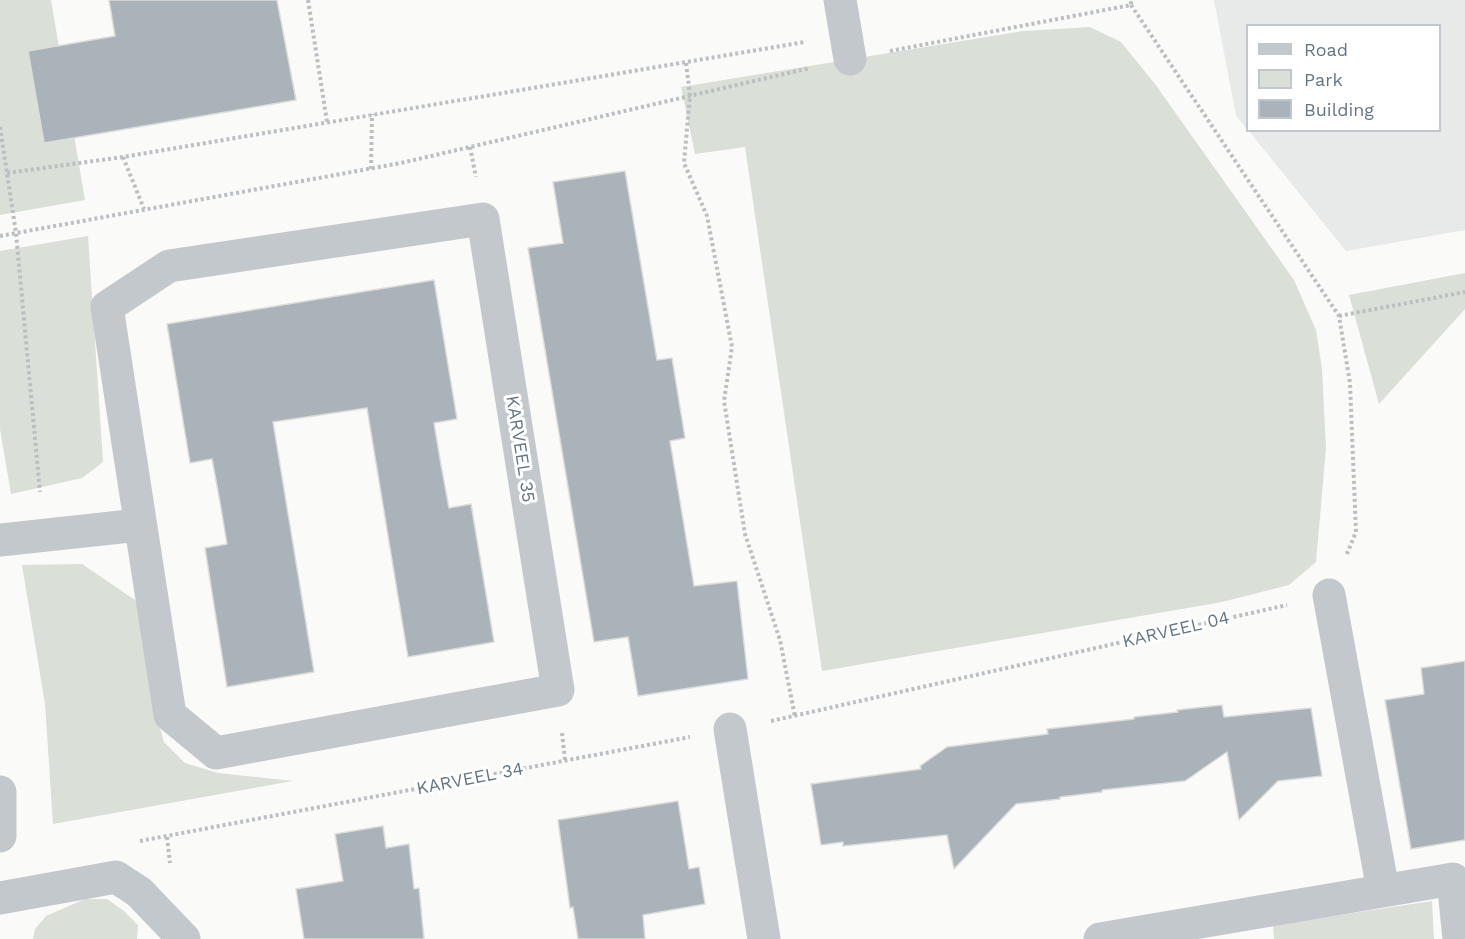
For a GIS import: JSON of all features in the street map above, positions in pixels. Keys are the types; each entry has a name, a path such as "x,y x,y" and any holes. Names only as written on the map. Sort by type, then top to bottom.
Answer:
{"street":[{"path":"840,0 848,47"},
{"name":"KARVEEL 35","path":"483,219 558,690 216,753 170,715 139,525 107,307 169,266 483,219"},
{"path":"0,540 139,525"},
{"path":"1329,595 1383,890"},
{"path":"730,729 764,939"},
{"path":"0,792 0,836"},
{"path":"0,898 116,877 139,892 184,939"},
{"path":"1100,939 1254,926 1383,890 1453,879 1459,939"}],"path":[{"path":"308,0 327,122"},
{"path":"7,173 123,157 686,63 848,47 1131,2 1339,316 1350,383 1356,532 1329,595"},
{"path":"0,236 371,169 690,95 848,47"},
{"path":"686,63 690,95 684,163 707,216 732,347 724,401 745,534 780,640 795,717"},
{"path":"371,169 372,114"},
{"path":"0,127 16,233 44,535"},
{"path":"123,157 144,210"},
{"path":"1339,316 1465,292"},
{"name":"KARVEEL 04","path":"730,729 795,717 1329,595"},
{"name":"KARVEEL 34","path":"134,842 730,729"}],"shaded area":[{"path":"1214,0 1465,0 1465,230 1346,251 1250,132 1441,132 1441,24 1246,24 1246,128 1236,116"}],"green space":[{"path":"0,0 51,0 85,200 0,215"},
{"path":"1090,27 1121,42 1155,84 1294,280 1316,330 1322,369 1326,448 1316,562 1289,585 1222,602 822,671 745,147 695,154 681,87 1023,31"},
{"path":"88,236 103,462 82,478 11,494 0,429 0,251"},
{"path":"1465,273 1465,309 1379,404 1349,295"},
{"path":"82,564 141,604 150,694 164,742 185,763 218,773 293,781 53,824 45,704 22,565"},
{"path":"85,899 107,899 124,911 138,925 137,939 33,939 35,929 46,916"},
{"path":"1432,901 1434,939 1274,939 1273,925"}],"building":[{"path":"109,0 277,0 296,100 44,143 28,51 115,36"},
{"path":"625,171 657,360 672,358 685,438 670,441 694,586 737,581 748,679 638,696 628,637 594,642 528,248 563,243 553,182"},
{"path":"434,280 457,419 434,423 449,508 471,504 494,642 408,657 367,408 273,422 314,672 227,687 205,548 227,544 212,459 190,463 167,324"},
{"path":"1465,661 1465,840 1411,849 1385,700 1424,694 1421,668"},
{"path":"1222,705 1224,717 1311,708 1322,776 1278,781 1239,820 1227,752 1185,781 1102,790 1102,792 1060,797 1060,799 1016,804 954,869 947,835 843,846 843,842 821,845 811,784 921,769 920,766 947,747 1048,734 1047,729 1134,719 1134,717 1178,712 1177,710"},
{"path":"678,801 689,869 699,867 705,904 643,915 645,939 578,939 573,907 570,908 558,820"},
{"path":"383,826 386,848 409,844 414,889 419,888 424,939 304,939 296,889 343,881 335,834"}]}
